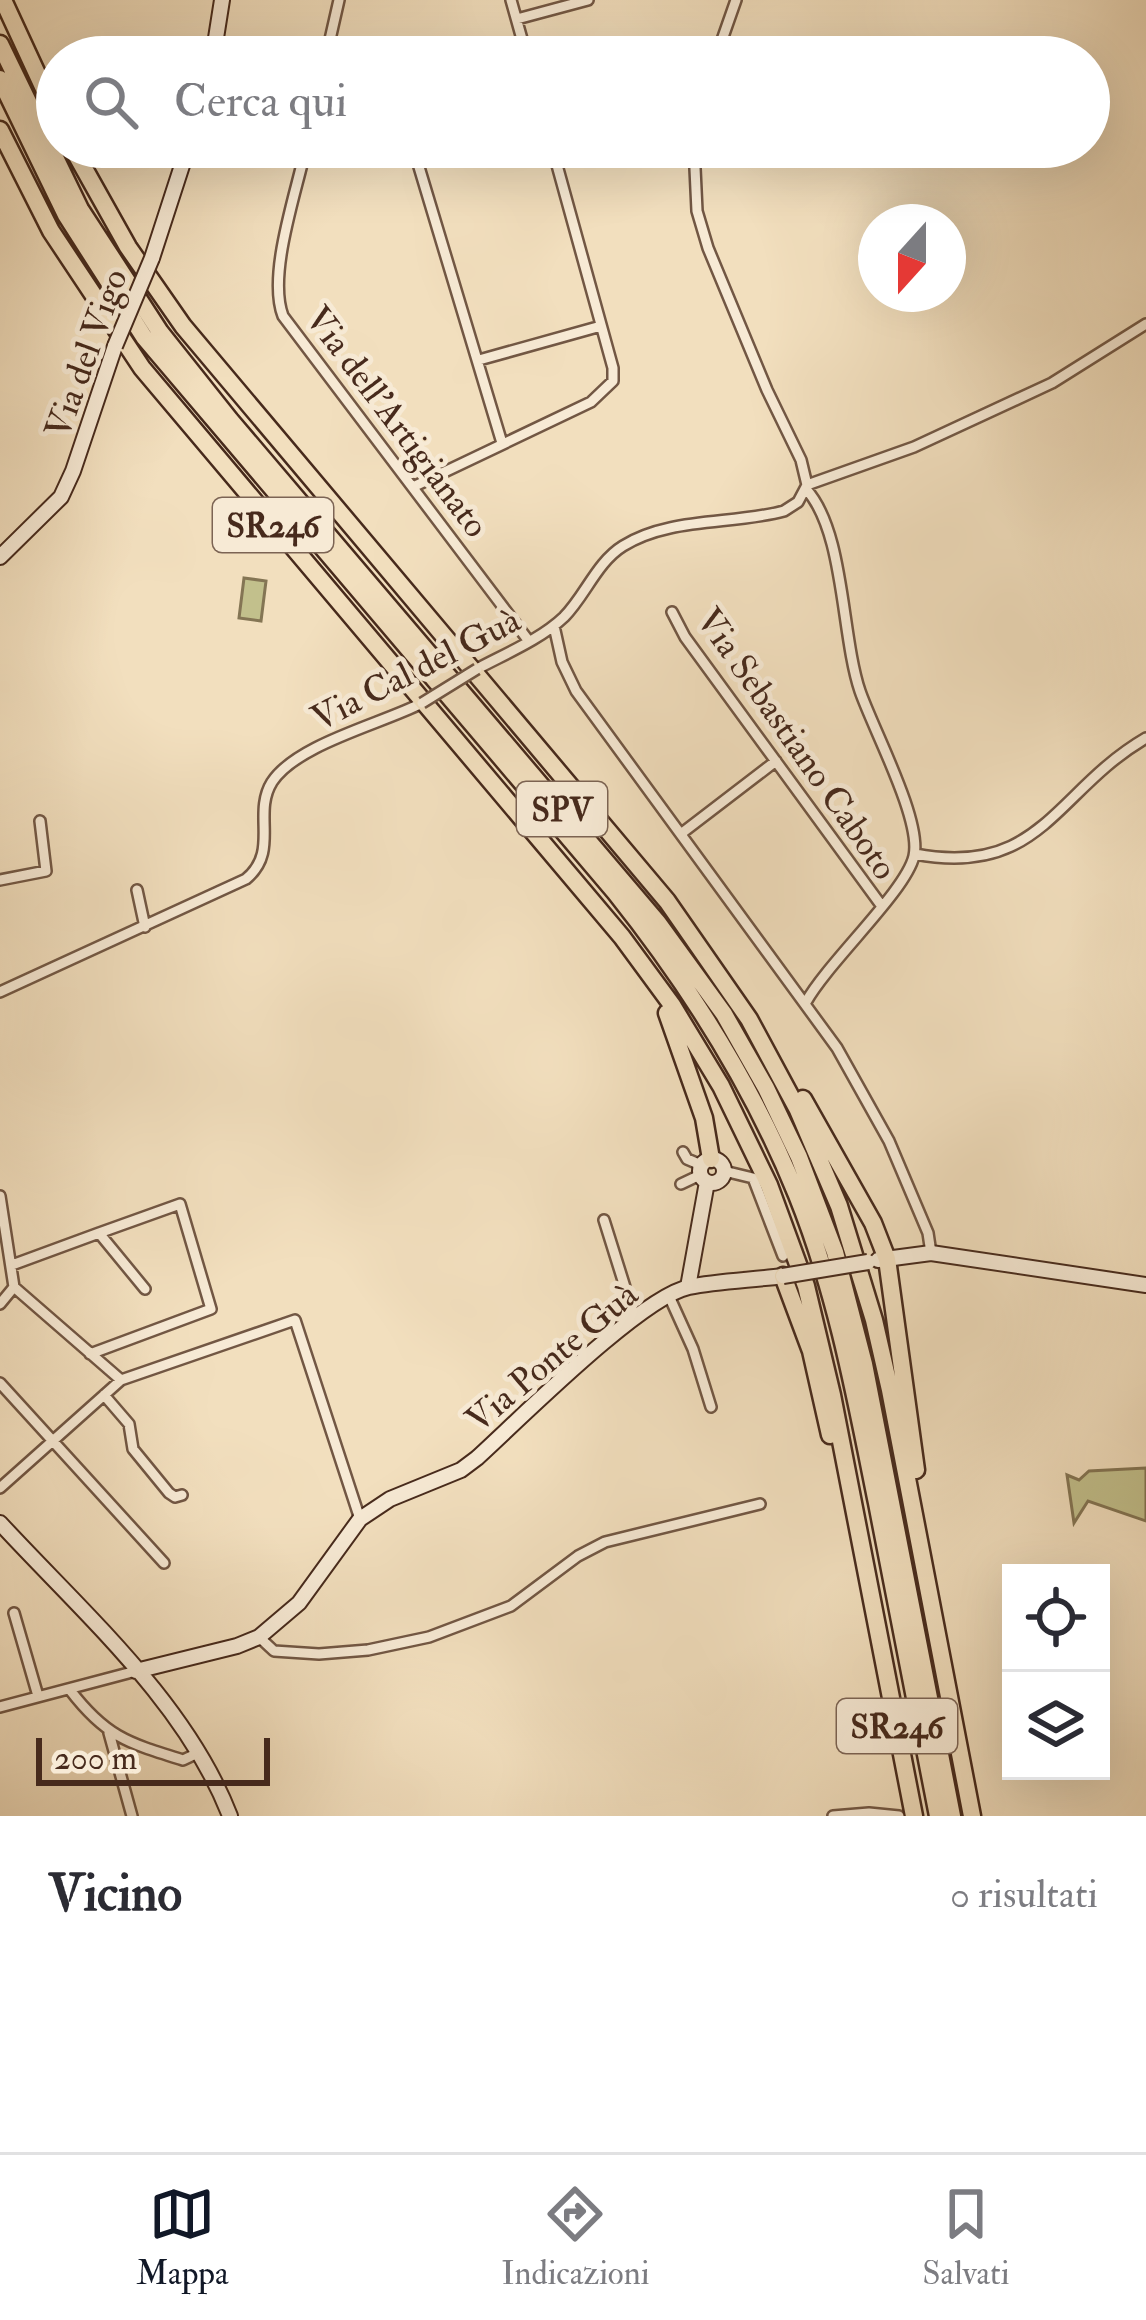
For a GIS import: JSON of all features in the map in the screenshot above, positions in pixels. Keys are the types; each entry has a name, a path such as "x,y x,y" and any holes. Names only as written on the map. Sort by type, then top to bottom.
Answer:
{"highway":[{"path":"3,0 36,72"},
{"name":"SPV","path":"0,44 36,118"},
{"name":"SPV","path":"0,79 36,153"},
{"name":"SR246","path":"0,130 51,231 142,368 586,893 647,970 699,1047 769,1185 818,1328 914,1816"},
{"name":"SPV","path":"43,168 66,215 144,337 615,892 681,979 734,1063 791,1181 831,1293 938,1816"},
{"name":"SPV","path":"60,168 80,208 153,322 242,434 658,922 708,990 759,1076 814,1194 847,1292 952,1816"},
{"path":"84,168 155,288 218,370 697,938 749,1007 854,1186 887,1259 931,1600"},
{"path":"586,893 661,1001 704,1118 709,1170"},
{"path":"697,938 778,1069 839,1206 879,1343 972,1816"},
{"path":"783,1276 811,1351 874,1609"}],"street":[{"path":"217,36 222,0"},
{"path":"333,36 339,0"},
{"path":"512,0 521,36"},
{"path":"517,19 588,0"},
{"path":"723,36 736,0"},
{"name":"Via del Vigo","path":"0,557 61,497 74,471 181,168"},
{"name":"Via dell'Artigianato","path":"302,168 282,260 279,305 288,327 528,640"},
{"path":"420,168 502,443"},
{"path":"415,487 601,396 611,385 614,374 558,168"},
{"path":"695,168 697,211 708,248 801,460 806,487 832,549 855,676 908,814 915,854 904,879 826,969 806,1002"},
{"name":"Via Cal del Guà","path":"0,992 231,887 258,868 266,847 266,797 287,767 325,745 422,703 554,626 624,545 655,532 784,511 806,487 914,447 1052,383 1146,324"},
{"path":"479,360 601,326"},
{"name":"Via Sebastiano Caboto","path":"672,612 685,638 880,905"},
{"path":"554,626 575,691 837,1048 889,1141 928,1233 931,1253"},
{"path":"915,854 945,860 994,855 1035,831 1120,755 1146,738"},
{"path":"682,833 776,761"},
{"path":"0,880 46,872 40,821"},
{"path":"137,890 145,927"},
{"path":"683,1152 687,1160 709,1170 752,1178 783,1256"},
{"path":"681,1184 709,1170"},
{"path":"688,1287 709,1170"},
{"path":"0,1196 14,1287 121,1380"},
{"path":"12,1265 180,1204 211,1309 90,1354"},
{"path":"604,1220 635,1319"},
{"path":"98,1233 145,1289"},
{"name":"Via Ponte Guà","path":"136,1671 259,1636 299,1603 360,1519 390,1499 477,1458 635,1319 688,1287 931,1253 1146,1285"},
{"path":"0,1304 14,1287"},
{"path":"669,1296 712,1407"},
{"path":"0,1488 121,1380 296,1320 360,1519"},
{"path":"0,1383 164,1563"},
{"path":"104,1395 129,1424 134,1450 169,1492 182,1495"},
{"path":"259,1636 274,1651 333,1654 448,1632 520,1600 598,1545 760,1504"},
{"path":"0,1523 184,1726 230,1816"},
{"path":"14,1612 38,1696"},
{"path":"0,1707 136,1671"},
{"path":"70,1690 109,1733 183,1760 200,1752"},
{"path":"109,1733 133,1816"},
{"path":"832,1816 899,1816"}],"shaded area":[{"path":"244,578 266,581 261,621 239,618"},
{"path":"1146,1468 1146,1521 1088,1501 1074,1523 1067,1475 1079,1480 1089,1471"}]}
